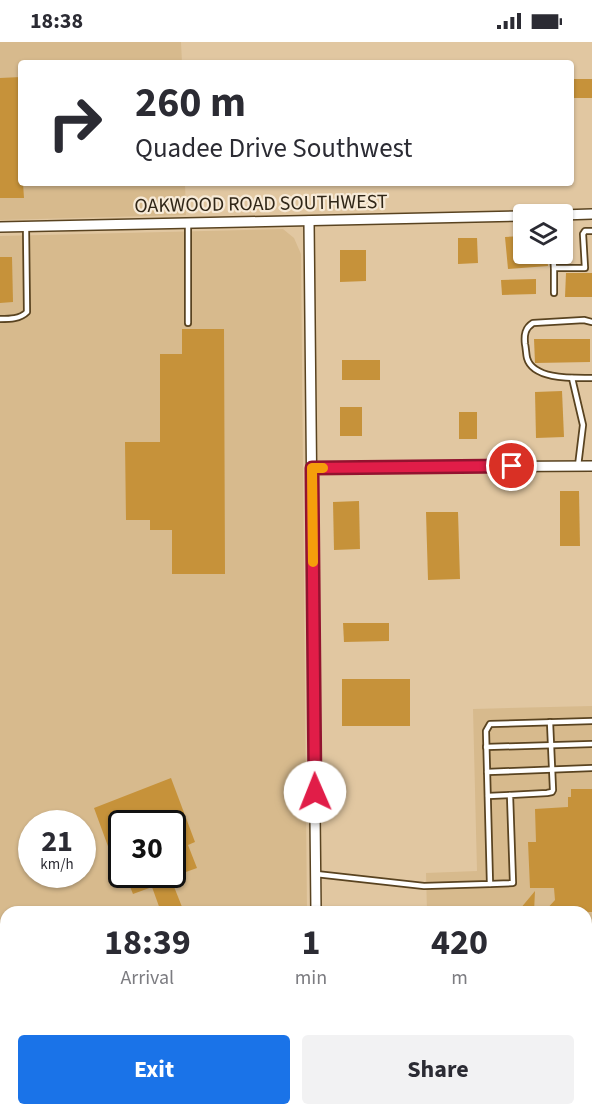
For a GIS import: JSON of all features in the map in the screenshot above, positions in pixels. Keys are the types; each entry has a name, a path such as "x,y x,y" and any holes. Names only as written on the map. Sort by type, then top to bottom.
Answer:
{"street":[{"path":"573,215 592,214"},
{"name":"OAKWOOD ROAD SOUTHWEST","path":"0,227 513,216"},
{"path":"309,221 316,906"},
{"path":"312,468 592,466"}],"lane":[{"path":"188,224 188,323"},
{"path":"0,319 17,318 27,312 26,227"},
{"path":"585,268 584,234 585,231 592,231"},
{"path":"554,264 554,293"},
{"path":"554,268 592,268"},
{"path":"592,322 584,320 532,322 527,326 525,337 527,360 538,371 564,378 592,378"},
{"path":"572,378 583,425 578,466"},
{"path":"490,884 486,747 486,731 490,724 592,721"},
{"path":"488,796 552,792 550,722"},
{"path":"486,747 592,744"},
{"path":"487,772 592,768"},
{"path":"316,874 424,886 513,884 510,795"}],"shaded area":[{"path":"0,42 181,42 182,60 18,60 18,186 185,186 186,215 0,220"},
{"path":"283,229 294,238 301,254 307,906 0,906 0,236"},
{"path":"592,706 592,906 427,906 426,873 477,871 473,709"}],"building":[{"path":"18,77 18,186 23,186 24,198 0,198 0,78"},
{"path":"574,79 592,79 592,98 574,98"},
{"path":"505,237 513,237 513,264 548,264 548,266 508,269"},
{"path":"458,238 477,238 478,263 458,264"},
{"path":"340,250 366,250 366,281 340,282"},
{"path":"0,257 12,257 13,302 0,303"},
{"path":"566,273 592,273 592,297 565,297"},
{"path":"536,279 536,294 502,295 501,280"},
{"path":"182,329 224,329 225,574 172,574 172,530 150,530 150,520 126,520 125,442 160,442 160,354 182,354"},
{"path":"534,339 590,339 590,362 535,363"},
{"path":"342,360 380,360 380,380 342,380"},
{"path":"562,391 564,437 536,438 535,392"},
{"path":"340,407 362,407 362,436 340,436"},
{"path":"459,412 477,412 477,439 459,439"},
{"path":"560,491 579,491 580,546 560,546"},
{"path":"359,501 360,549 334,550 333,502"},
{"path":"426,512 458,512 460,579 428,580"},
{"path":"343,623 389,623 389,641 344,642"},
{"path":"342,679 410,679 410,726 342,726"},
{"path":"171,778 183,810 108,810 108,846 94,808"},
{"path":"571,789 592,789 592,906 550,906 555,900 554,888 530,888 528,842 536,842 535,809 568,807 568,797 571,797"},
{"path":"186,818 195,842 188,845 197,868 186,872"},
{"path":"131,888 149,888 133,894"},
{"path":"152,888 175,888 182,906 159,906"},
{"path":"535,891 534,906 522,906"}],"slow traffic":[{"path":"313,562 312,468 323,468"}],"route":[{"path":"315,792 312,468 512,466"}]}
